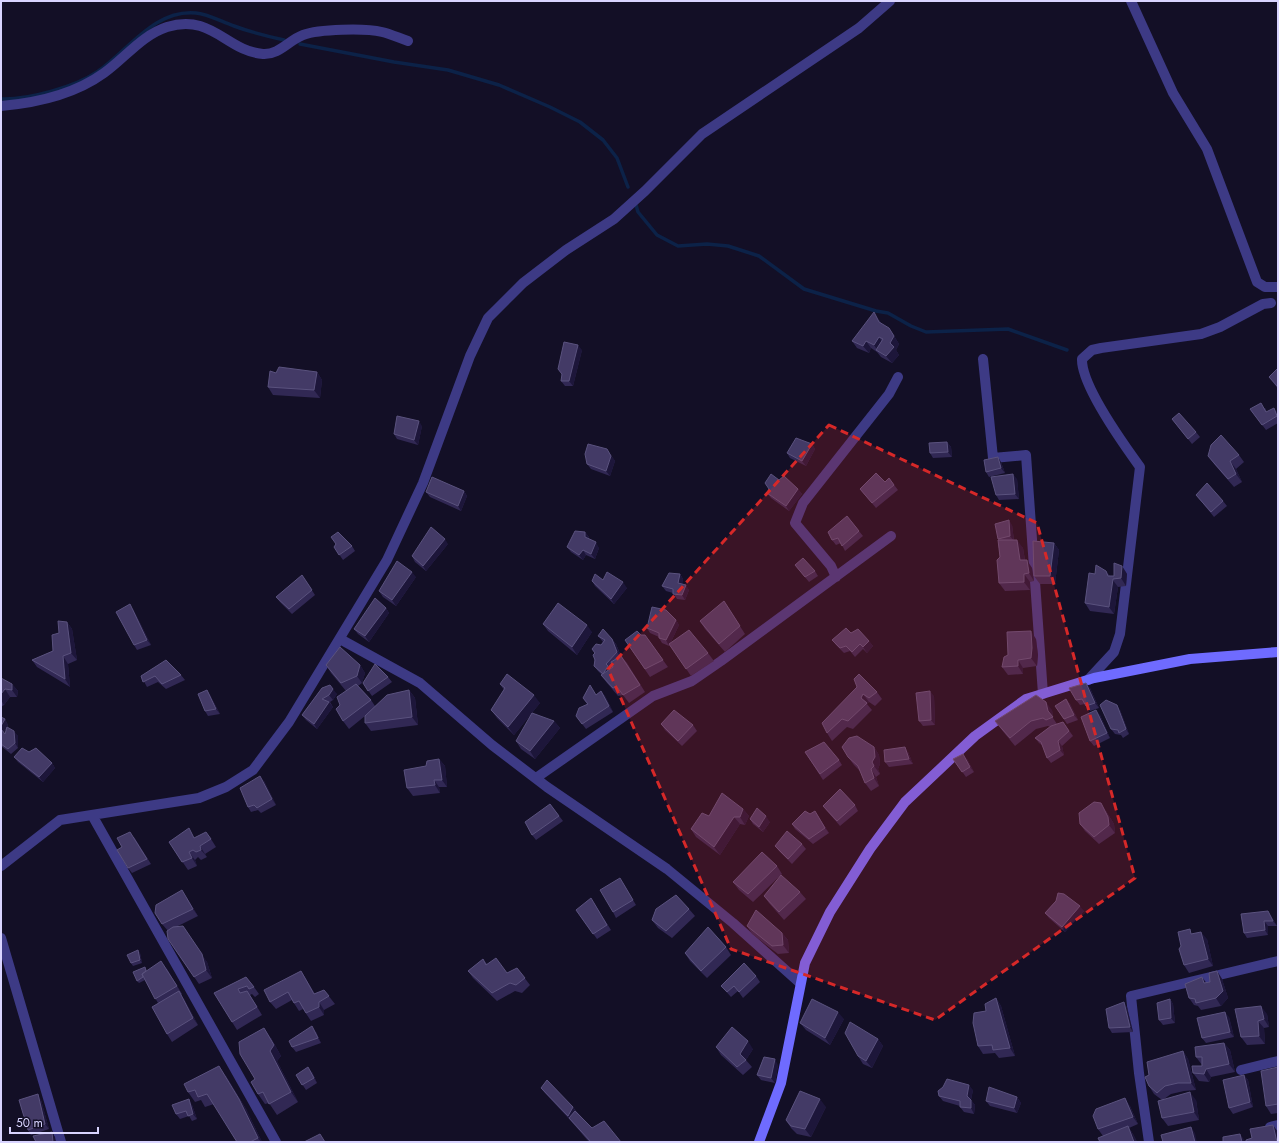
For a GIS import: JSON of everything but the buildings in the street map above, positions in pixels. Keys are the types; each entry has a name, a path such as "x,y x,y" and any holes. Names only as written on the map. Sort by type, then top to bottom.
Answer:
{"main road":[{"path":"759,1142 781,1083 804,964 830,912 870,849 905,802 975,736 1026,699 1088,680 1190,660 1278,652"}],"street":[{"path":"1,866 60,820 199,798 226,787 252,770 289,722 387,560 423,483 470,356 488,318 523,283 566,250 614,219 645,191 702,134 859,28 879,5 890,1"},
{"path":"1131,1 1173,93 1207,149 1257,282 1265,287 1278,287"},
{"path":"1,106 45,99 67,92 103,74 157,30 176,24 193,24 203,26 243,49 261,54 277,51 299,37 317,32 362,30 382,32 408,41"},
{"path":"1088,680 1114,652 1118,639 1140,466 1126,448 1092,391 1084,374 1082,359 1092,350 1100,348 1202,334 1220,327 1262,304 1271,303"},
{"path":"983,359 993,458 1026,455 1043,694"},
{"path":"836,577 831,566 795,524 796,517 803,503 886,398 898,376"},
{"path":"536,778 653,696 692,681 891,536"},
{"path":"340,638 420,683 492,745 536,778 667,870 733,923 800,983"},
{"path":"92,815 276,1142"},
{"path":"1,938 61,1142"},
{"path":"1149,1142 1139,1073 1131,996 1278,961"},
{"path":"1241,1070 1278,1061"}],"highlighted area":[{"path":"829,425 1037,523 1135,878 935,1020 731,949 608,669"}],"waterway":[{"path":"1,99 12,99 51,92 88,78 154,24 181,14 196,13 205,15 246,30 284,40"},
{"path":"300,44 394,62 448,70 499,85 550,107 580,122 603,140 617,158 628,187"},
{"path":"636,205 638,212 657,235 678,246 707,244 728,246 759,256 804,289 876,311 888,313 911,326 926,332 1008,329 1067,350"}]}
